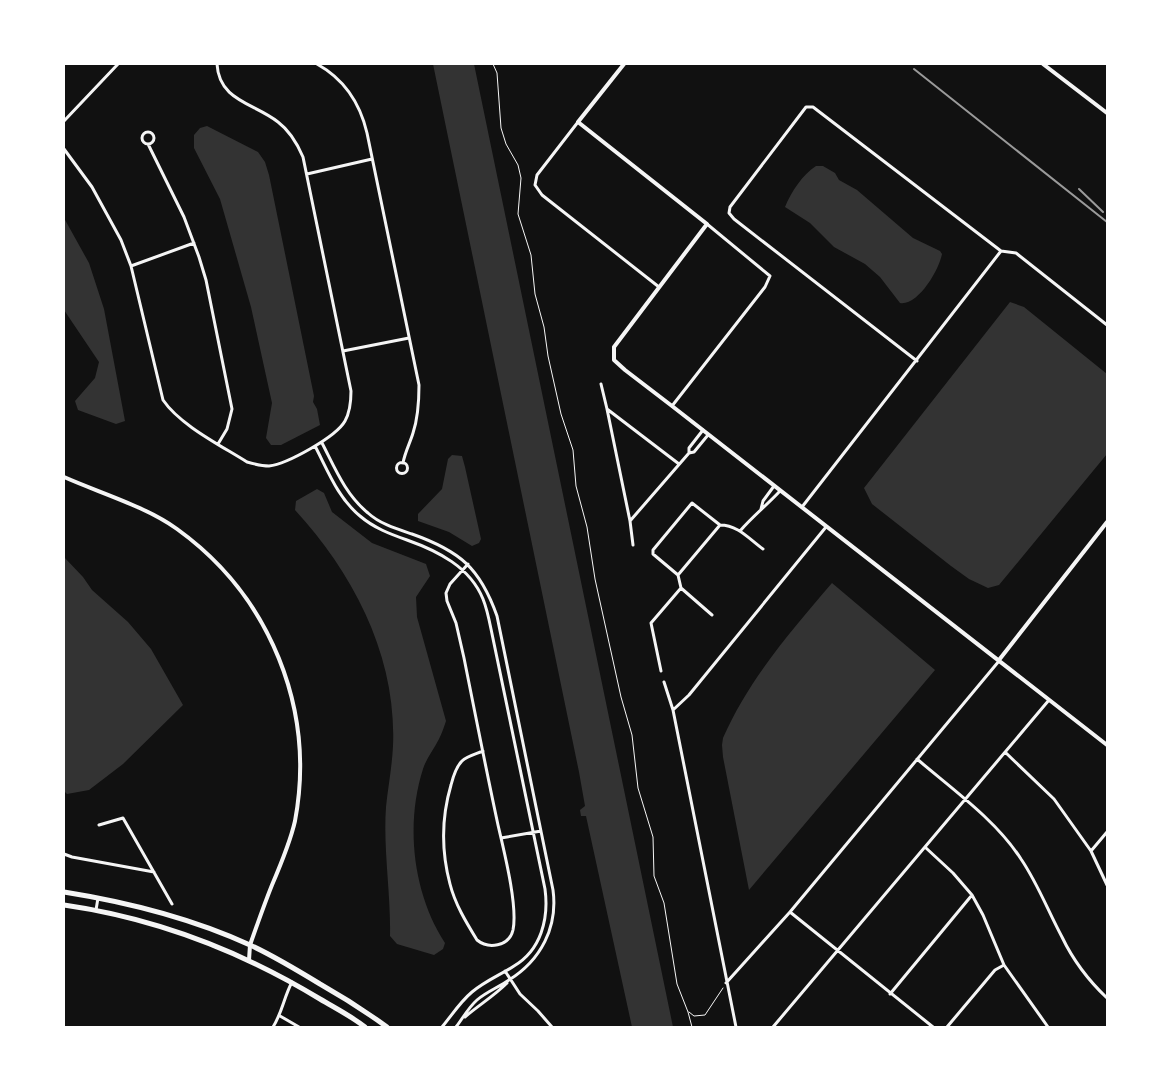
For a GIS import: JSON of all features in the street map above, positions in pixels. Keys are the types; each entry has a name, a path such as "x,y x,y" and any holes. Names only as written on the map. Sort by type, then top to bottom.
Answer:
{"main road":[{"path":"64,892 98,897 160,912 250,945 364,1010 387,1027"},
{"path":"64,905 96,910 156,925 212,944 293,982 365,1027"}],"street":[{"path":"64,121 118,64"},
{"path":"64,149 92,187 121,240 131,266 163,400 168,408 180,419 218,444 247,462 257,465 275,465 315,446 333,435 344,423 351,391 307,174 298,146 286,128 263,112 228,93 222,83 217,64"},
{"path":"317,64 343,85 360,109 364,120 419,385 414,432 403,463"},
{"path":"624,64 537,176 535,185 542,195 659,287"},
{"path":"1044,64 1107,113"},
{"path":"917,361 734,219 729,213 730,207 806,107 813,107 1001,251 1016,253 1107,325"},
{"path":"578,122 768,272 770,276 765,287 672,406"},
{"path":"148,144 152,143 154,137 148,131 143,134 143,142 148,144 184,217 206,280 232,409 227,429 218,444"},
{"path":"307,174 372,159"},
{"path":"707,224 614,347 614,360 624,370 1107,745"},
{"path":"131,266 194,243"},
{"path":"802,507 1001,251"},
{"path":"342,351 409,338"},
{"path":"601,384 630,521 633,545"},
{"path":"607,409 679,464"},
{"path":"689,453 689,448 703,430"},
{"path":"630,521 679,464 689,453 694,452 708,435"},
{"path":"322,442 344,487 357,504 381,522 445,547 468,564 478,575 489,593 497,616 554,900 553,920 550,933 530,964 478,999 456,1027"},
{"path":"315,446 341,495 361,517 385,532 440,553 455,563 471,579 483,598 491,629 545,889 547,902 546,918 538,941 530,953 521,962 472,992 442,1027"},
{"path":"64,477 147,512 176,528 200,548 225,572 245,596 266,630 283,669 298,725 300,789 294,823 286,851 250,945 249,960"},
{"path":"761,509 763,501 774,486"},
{"path":"740,531 780,491"},
{"path":"712,615 681,588 678,575 653,554 653,550 692,503 720,525 730,525 763,549"},
{"path":"726,983 790,912 999,660 1107,522"},
{"path":"678,575 720,525"},
{"path":"673,710 689,695 826,527"},
{"path":"468,564 450,584 446,593 458,633 483,751 501,838 511,892 514,922 510,937 499,945 490,946 481,944 476,940 456,903 450,885 442,843 446,800 458,766 463,760 483,751"},
{"path":"661,671 651,623 681,588"},
{"path":"664,682 673,710 736,1027"},
{"path":"774,1027 1050,699"},
{"path":"1005,752 1054,799 1091,851 1107,885"},
{"path":"917,759 1002,834 1039,887 1067,946 1081,969 1107,998"},
{"path":"99,826 123,818 172,904"},
{"path":"501,838 541,831"},
{"path":"1091,851 1107,832"},
{"path":"925,848 953,873 972,895 983,915 1004,965 1048,1027"},
{"path":"64,854 155,872"},
{"path":"890,994 972,895"},
{"path":"96,910 98,897"},
{"path":"790,912 837,952 933,1027"},
{"path":"947,1027 995,970 1004,965"},
{"path":"505,971 520,994 552,1027"},
{"path":"273,1027 280,1016 285,996 293,982"},
{"path":"280,1016 299,1027"}],"path":[{"path":"493,64 497,73 500,128 506,144 518,165 521,178 518,214 532,255 534,294 544,327 548,356 561,414 573,450 576,486 587,527 620,698 632,735 638,788 653,837 654,876 664,903 677,984 692,1027"},
{"path":"688,1012 694,1016 705,1015 726,983"}],"shaded area":[{"path":"433,64 474,64 673,1027 632,1027 586,816 581,816 580,810 585,806 579,772"},
{"path":"207,126 258,152 265,162 269,175 314,396 313,402 317,409 320,425 281,445 271,445 266,438 272,403 251,307 220,199 194,148 194,135 200,128"},
{"path":"816,166 823,166 835,173 839,180 857,190 913,238 940,251 942,254 937,269 927,286 914,299 900,303 880,277 865,264 834,247 810,223 785,207 798,184"},
{"path":"64,218 89,263 104,309 125,421 116,424 78,410 75,401 95,378 99,362 64,310"},
{"path":"1010,302 1024,307 1107,374 1107,454 999,585 988,588 969,579 951,566 872,504 864,488"},
{"path":"452,455 462,456 481,539 479,543 472,546 449,532 418,521 418,514 442,489 448,459"},
{"path":"317,489 324,493 332,512 372,543 426,564 430,576 416,597 417,617 446,721 440,737 423,769 414,813 414,836 415,859 419,881 434,924 445,943 443,949 434,955 397,944 390,936 385,823 393,746 392,713 388,681 368,619 353,589 336,561 295,510 296,501"},
{"path":"64,557 83,577 92,590 128,622 151,649 183,705 123,764 89,790 67,794 64,791"},
{"path":"832,583 935,670 749,890 723,757 723,738 733,716 772,656"}],"railway":[{"path":"914,69 1107,222"},
{"path":"1079,189 1103,212"}]}
